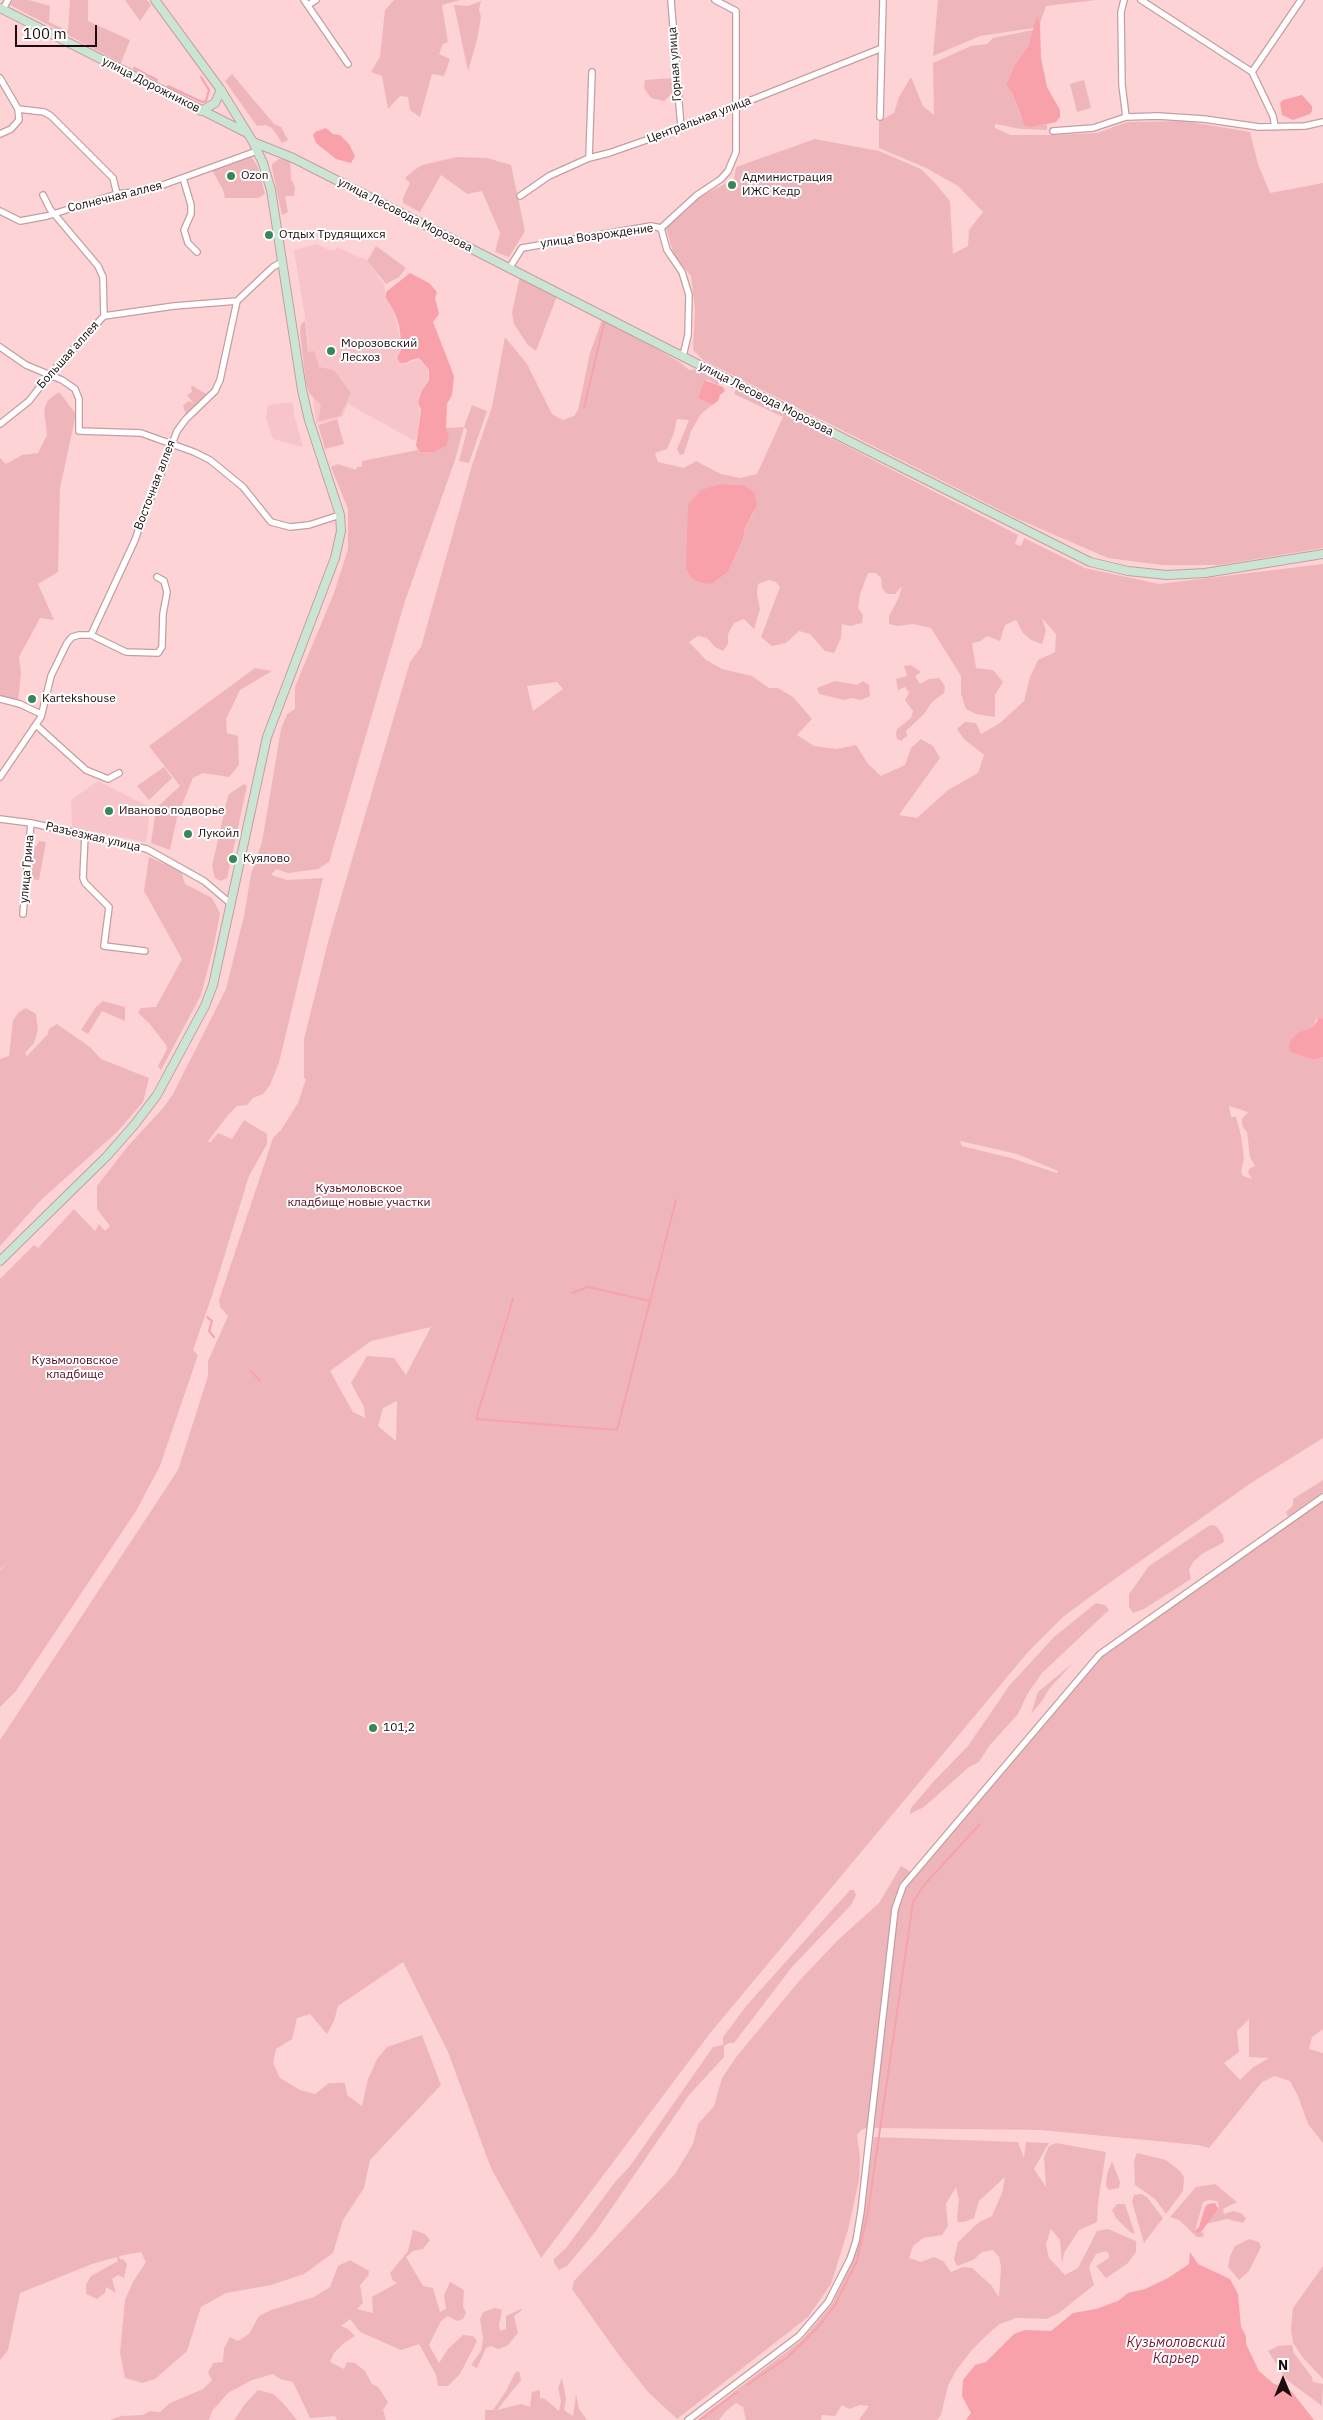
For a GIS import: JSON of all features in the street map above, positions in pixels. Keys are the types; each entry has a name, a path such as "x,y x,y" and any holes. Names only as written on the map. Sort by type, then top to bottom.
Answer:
{"main road":[{"path":"0,1261 107,1156 157,1095 198,1021 213,985 266,737 335,558 341,531 340,515 305,405 270,190 263,163 254,142 220,90 155,0"},
{"name":"улица Дорожников","path":"2,9 248,134"},
{"path":"201,110 214,103 220,90"},
{"name":"улица Лесовода Морозова","path":"254,142 279,154 293,158 510,267 1090,562 1128,571 1167,575 1205,573 1323,554"},
{"path":"263,163 266,156 271,153 279,154"}],"street":[{"path":"2,9 8,0"},
{"path":"316,0 306,3 348,64"},
{"name":"Горная улица","path":"671,0 681,128"},
{"name":"улица Возрождение","path":"510,267 522,248 651,226 661,228 697,195 720,180 728,171 736,152 736,11 715,0"},
{"path":"880,117 883,0"},
{"path":"1124,0 1121,21 1122,85 1126,116"},
{"path":"1142,0 1252,72 1273,116 1275,127"},
{"path":"1252,72 1300,0"},
{"name":"Центральная улица","path":"520,196 549,176 589,158 681,128 882,48"},
{"path":"589,158 592,72"},
{"path":"0,78 18,109 18,120 11,129 0,134"},
{"path":"18,109 44,112 51,116 113,178 117,194"},
{"path":"1053,132 1093,128 1126,116 1204,118 1259,127 1305,126 1323,122"},
{"name":"Солнечная аллея","path":"0,211 20,221 47,216 117,194 149,190 257,151"},
{"path":"183,178 191,205 191,214 184,230 188,243 196,252"},
{"path":"43,195 50,209 55,212 98,266 103,277 104,316"},
{"path":"661,228 667,250 682,272 689,295 688,336 683,356"},
{"path":"237,301 282,262"},
{"name":"Большая аллея","path":"0,424 29,400 50,374 104,316 174,306 237,301"},
{"name":"Восточная аллея","path":"91,635 135,540 146,507 168,454 170,443 186,419 215,391 220,380 237,301"},
{"path":"0,347 26,365 50,374 75,389 79,398 79,431 141,433 194,452 222,470 243,487 271,522 290,526 309,525 340,515"},
{"path":"0,777 36,725 41,714 51,676 67,643 72,637 79,634 91,635 126,652 158,653 162,648 163,614 167,592 164,581 157,577"},
{"path":"0,699 20,704 41,714"},
{"path":"36,725 86,770 108,778 119,773"},
{"name":"Разъезжая улица","path":"0,819 85,834 149,850 204,881 230,903"},
{"name":"улица Грина","path":"23,914 31,823"},
{"path":"85,834 83,878 85,883 109,907 104,946 145,950"},
{"path":"688,2420 799,2336 828,2302 850,2259 856,2241 862,2201 894,1909 903,1886 1095,1659 1323,1497"}],"shaded area":[{"name":"Морозовский Лесхоз","path":"317,244 329,250 335,250 337,247 363,259 364,257 384,284 386,298 394,311 402,348 397,358 400,363 406,364 419,359 428,370 428,380 422,389 418,402 420,410 415,441 348,404 342,417 316,424 305,317 294,250"},
{"path":"293,402 294,414 303,447 273,439 266,418 268,405"},
{"path":"98,781 150,807 145,842 72,827 71,800"}],"green space":[{"path":"13,0 29,0 50,6 49,22 68,31 70,0 88,0 88,21 130,40 121,63 10,5"},
{"path":"125,0 147,0 151,5 140,21"},
{"path":"394,0 460,0 442,5 448,42 443,44 439,54 450,59 444,76 432,74 420,117 410,110 408,97 400,96 388,109 382,76 371,72 380,57 385,10"},
{"path":"938,0 1096,0 1046,6 1040,23 1037,17 1034,28 980,36 933,56"},
{"path":"481,1 479,9 481,17 477,40 468,71 454,5 468,6"},
{"path":"1033,30 1028,46 1014,66 1006,85 1012,93 1021,117 1032,127 1047,124 1047,130 1021,129 995,124 995,128 1011,135 1050,135 1097,133 1127,122 1184,121 1250,132 1258,164 1270,193 1323,183 1323,548 1219,565 1162,565 1108,558 1018,519 703,360 693,350 695,309 691,276 674,255 666,228 698,198 734,179 736,167 815,139 879,151 921,169 935,183 950,201 953,254 968,246 969,230 983,212 958,186 926,168 879,148 879,121 894,113 899,97 911,77 923,106 934,115 933,63 971,46 987,44 993,38"},
{"path":"232,74 274,124 281,127 288,140 282,143 272,128 266,125 257,126 225,81"},
{"path":"673,78 674,92 664,101 651,98 644,88 645,80"},
{"path":"1084,80 1091,108 1077,112 1070,84"},
{"path":"251,156 258,167 265,194 258,198 225,198 223,190 212,170"},
{"path":"457,157 487,158 511,165 525,231 509,257 495,252 500,233 482,191 467,194 441,175 420,212 403,203 403,198 410,183 405,178 413,171 422,165"},
{"path":"279,159 290,160 291,179 295,187 294,196 285,196 288,212 282,215 272,168 272,164"},
{"path":"376,246 406,268 399,277 386,284 367,261"},
{"path":"520,276 557,296 536,351 527,344 514,324 512,313"},
{"name":"Кузьмоловское кладбище новые участки","path":"602,320 645,342 681,363 689,370 700,369 720,379 720,383 717,385 709,380 704,380 698,398 712,405 701,414 691,431 684,454 680,455 677,449 689,420 677,419 674,433 667,449 655,453 658,462 684,468 696,461 721,474 740,478 757,474 783,417 734,394 736,389 1018,535 1015,544 1021,546 1024,538 1085,568 1159,584 1323,564 1323,1019 1316,1019 1313,1027 1290,1052 1314,1060 1323,1057 1323,1438 1251,1483 1105,1586 1064,1616 1028,1652 711,2032 541,2258 491,2168 448,2052 403,1962 338,2006 334,2021 327,2034 310,2014 297,2018 292,2039 276,2049 273,2063 280,2078 300,2090 315,2094 329,2083 345,2083 347,2095 362,2106 368,2079 377,2059 387,2047 422,2035 441,2085 370,2160 364,2188 343,2220 333,2253 304,2274 271,2285 226,2293 201,2307 187,2351 155,2379 142,2383 125,2378 120,2353 125,2300 133,2282 146,2262 141,2252 119,2256 127,2264 124,2278 118,2275 112,2279 116,2293 106,2287 105,2293 97,2299 86,2294 86,2285 91,2276 118,2261 117,2257 92,2264 20,2293 8,2350 0,2360 0,1740 178,1470 208,1376 208,1361 228,1316 220,1307 219,1300 273,1138 281,1130 298,1103 306,1079 304,1078 304,1039 329,938 410,662 421,647 472,465 492,407 505,337 527,364 552,414 563,420 574,416 578,410 590,353","holes":["721,484 742,485 754,492 754,512 745,528 743,539 728,572 712,584 689,523 688,505","868,573 876,573 881,578 882,588 887,594 895,594 902,586 899,597 889,616 889,624 898,626 913,624 931,628 961,676 961,694 966,709 976,714 995,717 995,695 1003,682 993,670 976,668 972,643 981,641 987,636 1000,641 1005,625 1016,620 1023,633 1031,640 1042,644 1046,631 1042,618 1056,634 1055,652 1038,660 1030,677 1024,701 1000,723 981,734 976,723 965,722 957,729 964,739 984,755 978,773 948,790 917,818 899,815 940,758 933,746 921,739 911,748 905,765 881,776 868,764 856,745 836,749 814,746 797,735 812,719 793,697 778,688 769,688 752,676 722,669 706,660 689,642 698,636 707,638 715,647 723,651 728,644 728,634 734,623 744,619 754,629 760,609 757,594 758,584 769,580 776,582 780,587 761,637 772,646 786,643 799,631 810,634 825,651 834,653 841,638 842,624 850,626 862,623 863,615 858,608 860,594","557,682 563,689 533,711 527,686","1229,1106 1248,1112 1242,1119 1242,1126 1247,1132 1250,1157 1255,1166 1250,1168 1248,1172 1252,1179 1243,1176 1241,1172 1244,1158 1236,1117 1231,1117","960,1141 1017,1154 1058,1171 1057,1173 1011,1158 962,1146","431,1327 406,1375 394,1358 367,1356 351,1383 364,1407 365,1418 353,1412 330,1371 371,1341","397,1401 396,1441 378,1426 383,1408"]},
{"path":"305,321 308,352 314,351 319,367 334,370 351,393 340,416 318,421 321,405 309,393 306,383 300,332 301,324"},
{"path":"193,386 208,395 186,415 183,405 189,401 194,404 187,395 192,392 191,387"},
{"path":"59,392 76,414 60,488 58,572 38,584 54,620 40,618 19,657 21,673 18,701 0,697 0,458 6,464 22,455 38,453 47,435 44,410 48,400"},
{"path":"472,405 487,411 469,463 459,461 467,430 464,427"},
{"path":"337,419 344,444 325,449 318,425"},
{"name":"Кузьмоловское кладбище","path":"464,427 455,460 405,601 329,862 318,869 288,873 276,869 271,875 287,880 323,878 279,1063 270,1085 263,1094 253,1098 247,1105 237,1106 208,1141 210,1143 218,1133 232,1139 244,1120 267,1134 267,1144 249,1176 212,1296 193,1350 198,1355 160,1466 136,1511 16,1691 0,1707 0,1570 7,1563 0,1569 0,1279 34,1245 38,1248 74,1209 95,1231 99,1224 105,1231 110,1226 97,1209 97,1186 128,1146 164,1107 173,1094 226,989 244,916 251,874 262,842 281,729 287,714 295,709 295,687 334,593 348,549 348,509 331,467 338,464 356,470 357,467 362,467 362,461 418,450 420,452 434,452 446,428"},
{"path":"911,665 921,672 915,676 920,684 929,679 939,678 945,686 944,693 932,702 924,714 906,731 907,736 901,741 897,739 897,729 911,718 913,711 905,700 909,693 905,687 898,690 896,679 907,676 904,666"},
{"path":"255,668 272,671 240,690 226,719 227,733 238,736 239,765 229,777 203,773 193,778 177,817 170,850 151,843 156,808 180,786 149,746"},
{"path":"835,681 857,685 863,681 869,685 870,696 861,700 851,698 844,700 819,694 817,688"},
{"path":"164,767 172,778 149,800 137,786"},
{"path":"244,784 247,786 227,878 220,881 215,878 212,866 227,800 229,794"},
{"path":"39,841 46,842 39,880 30,879 34,846 37,846"},
{"path":"149,857 181,871 185,884 212,898 220,913 201,995 161,1070 158,1066 167,1049 166,1045 149,1023 138,1013 141,1008 156,1007 182,959 144,891"},
{"path":"103,1001 125,1007 125,1021 102,1011 88,1034 81,1030 95,1008"},
{"path":"26,1008 36,1014 38,1030 34,1043 25,1053 27,1056 48,1034 49,1029 57,1024 90,1047 101,1059 149,1078 143,1102 118,1131 41,1200 0,1246 0,1059 9,1056 13,1020 19,1012"},
{"path":"1323,1480 1323,1492 1288,1517 1286,1512 1293,1505 1293,1499"},
{"path":"1323,1500 1323,2029 1312,2037 1309,2049 1323,2053 1323,2143 1308,2124 1298,2096 1290,2081 1275,2076 1262,2082 1209,2148 1198,2145 1041,2130 873,2128 896,1910 904,1888 1091,1666 1111,1649","holes":["1249,2019 1249,2057 1269,2058 1252,2068 1240,2080 1224,2063 1239,2052 1237,2031"]},
{"path":"1210,1525 1216,1526 1223,1535 1224,1542 1202,1554 1193,1562 1189,1570 1191,1579 1144,1609 1133,1613 1129,1607 1129,1594 1149,1566"},
{"path":"1096,1603 1105,1605 1109,1610 1042,1673 1028,1693 1018,1714 990,1745 979,1762 969,1767 924,1807 910,1814 911,1808 934,1781 968,1746 1009,1686 1054,1637"},
{"path":"1073,1663 1049,1689 1031,1714 1038,1692"},
{"path":"901,1866 911,1872 897,1895 893,1909 869,2127 861,2130 857,2135 860,2157 859,2180 848,2230 831,2284 808,2317 677,2419 648,2392 618,2354 572,2289 574,2281 675,2174 693,2144 698,2124 714,2106 722,2078 737,2056 799,1981 838,1940 879,1903"},
{"path":"850,1890 854,1890 856,1895 851,1905 792,1967 734,2043 724,2046 724,2057 689,2095 596,2231 567,2266 559,2270 554,2263 554,2259 566,2248 615,2182 630,2166 713,2047 723,2045 723,2037 747,2005"},
{"path":"874,2134 874,2137 1018,2142 1024,2158 1026,2142 1049,2143 1034,2169 1046,2187 1044,2157 1049,2146 1056,2143 1106,2152 1098,2202 1097,2222 1079,2230 1064,2253 1062,2264 1060,2240 1051,2229 1046,2244 1049,2258 1065,2275 1078,2268 1097,2231 1108,2229 1136,2241 1136,2252 1128,2263 1106,2278 1096,2266 1109,2258 1109,2254 1106,2251 1096,2254 1089,2267 1094,2285 1059,2313 1047,2319 1016,2318 1000,2324 989,2333 971,2351 955,2372 948,2386 941,2415 937,2420 859,2420 869,2406 860,2405 849,2409 842,2405 835,2416 822,2415 821,2420 746,2420 743,2407 736,2403 719,2420 697,2420 802,2340 832,2304 853,2261 864,2211","holes":["1005,2177 1002,2193 992,2216 979,2222 958,2242 954,2259 957,2266 973,2260 982,2252 993,2250 999,2257 1001,2267 999,2297 991,2285 972,2268 963,2267 951,2272 943,2261 934,2257 921,2262 909,2258 913,2246 923,2238 942,2235 948,2226 946,2204 956,2187 959,2200 958,2222 964,2222 974,2218 979,2201"]},
{"path":"1137,2153 1166,2160 1180,2171 1184,2177 1183,2191 1166,2214 1155,2199 1135,2185 1134,2161"},
{"path":"1112,2161 1120,2182 1119,2188 1109,2190 1106,2186 1107,2174"},
{"path":"1215,2184 1237,2202 1223,2209 1224,2214 1233,2211 1241,2213 1246,2218 1243,2223 1227,2219 1205,2224 1219,2206 1217,2201 1209,2200 1203,2202 1195,2231 1204,2233 1203,2237 1197,2237 1179,2220 1170,2217 1196,2187"},
{"path":"1141,2194 1147,2197 1163,2218 1144,2243 1132,2202 1134,2195"},
{"path":"1117,2204 1125,2204 1135,2234 1130,2232 1116,2218 1112,2210"},
{"path":"413,2230 425,2234 430,2240 423,2249 413,2251 406,2257 423,2286 433,2288 440,2312 446,2309 444,2295 450,2282 464,2290 463,2306 466,2313 463,2319 457,2321 448,2316 441,2321 429,2345 439,2363 448,2349 463,2335 473,2336 477,2341 460,2374 448,2386 438,2386 436,2375 419,2344 401,2350 360,2332 350,2319 341,2326 348,2329 355,2336 334,2353 330,2362 344,2369 347,2362 355,2363 365,2371 372,2384 378,2387 388,2402 383,2410 386,2420 337,2420 335,2416 310,2418 293,2382 280,2379 273,2374 252,2380 228,2393 212,2411 209,2420 110,2420 121,2416 143,2415 150,2411 160,2412 170,2403 203,2389 212,2380 208,2373 213,2363 223,2362 224,2348 230,2337 238,2341 249,2334 259,2316 271,2310 314,2297 330,2287 338,2266 350,2260 369,2271 368,2276 360,2285 363,2303 357,2309 373,2313 372,2297 397,2283 393,2281 390,2273 408,2251"},
{"path":"1249,2239 1259,2242 1261,2247 1249,2271 1239,2280 1228,2267 1230,2256 1235,2246"},
{"path":"1323,2266 1323,2379 1304,2359 1293,2343 1291,2329 1293,2308"},
{"path":"495,2308 502,2310 499,2325 500,2331 506,2329 506,2316 522,2310 514,2316 518,2333 507,2346 498,2349 491,2346 486,2348 477,2368 471,2365 481,2351 483,2338 480,2319 483,2312"},
{"path":"1292,2345 1294,2353 1312,2377 1313,2382 1323,2384 1322,2406 1287,2380 1268,2351 1278,2346"},
{"path":"519,2371 521,2380 497,2410 521,2404 530,2407 532,2392 540,2390 540,2398 545,2399 559,2411 561,2401 558,2388 562,2378 566,2399 564,2410 573,2416 576,2394 579,2409 587,2420 485,2420 485,2410 493,2410 515,2373"},
{"path":"258,2390 273,2394 297,2420 234,2420"}],"water":[{"path":"1037,16 1040,23 1041,58 1047,87 1060,110 1060,117 1056,122 1032,127 1025,126 1012,93 1006,85 1014,66 1028,46"},
{"path":"1302,95 1312,106 1310,114 1293,120 1282,115 1280,103 1283,100"},
{"path":"326,128 333,134 340,135 349,144 355,156 351,163 336,159 316,143 313,135 315,132"},
{"path":"410,273 429,283 437,292 435,298 439,314 433,322 454,376 452,395 447,404 446,428 449,437 446,446 434,452 420,452 416,446 421,410 418,402 422,390 429,380 429,370 419,358 406,363 400,363 397,358 402,348 399,325 394,311 386,298 386,292"},
{"path":"704,380 723,387 725,391 720,395 718,401 712,405 698,398"},
{"path":"721,484 743,485 754,492 757,505 745,528 743,539 728,572 712,584 702,583 693,579 686,569 688,505 701,490"},
{"path":"1319,1018 1323,1019 1323,1057 1314,1060 1290,1052 1291,1040 1298,1033 1313,1027"},
{"path":"1215,2203 1218,2209 1201,2232 1197,2233 1195,2231 1199,2227 1205,2207 1208,2204"},
{"name":"Кузьмоловский Карьер","path":"1190,2252 1198,2264 1230,2279 1238,2294 1241,2327 1246,2336 1246,2344 1259,2371 1274,2384 1285,2386 1292,2392 1314,2420 966,2420 971,2413 962,2396 963,2380 975,2365 986,2362 1014,2334 1025,2330 1051,2331 1073,2313 1096,2309 1118,2301 1128,2293 1145,2289 1168,2278 1189,2264"}],"waterway":[{"path":"134,68 157,80"},
{"path":"168,86 202,102 206,101 209,90 201,77"},
{"path":"584,408 604,323"},
{"path":"513,1299 476,1419 617,1430 676,1200"},
{"path":"572,1293 588,1287 650,1301"},
{"path":"207,1317 212,1321 209,1331 214,1337"},
{"path":"251,1371 260,1381"},
{"path":"747,2385 788,2357 820,2325 835,2305 857,2261 868,2212 913,1902 924,1885 980,1824"},
{"path":"700,2420 737,2392"}],"place":[{"name":"Ozon","path":"231,176"},
{"name":"Администрация ИЖС Кедр","path":"732,185"},
{"name":"Отдых Трудящихся","path":"269,235"},
{"name":"Морозовский Лесхоз","path":"331,351"},
{"name":"Kartekshouse","path":"32,699"},
{"name":"Иваново подворье","path":"109,811"},
{"name":"Лукойл","path":"188,834"},
{"name":"Куялово","path":"233,859"},
{"name":"101,2","path":"373,1728"}]}
